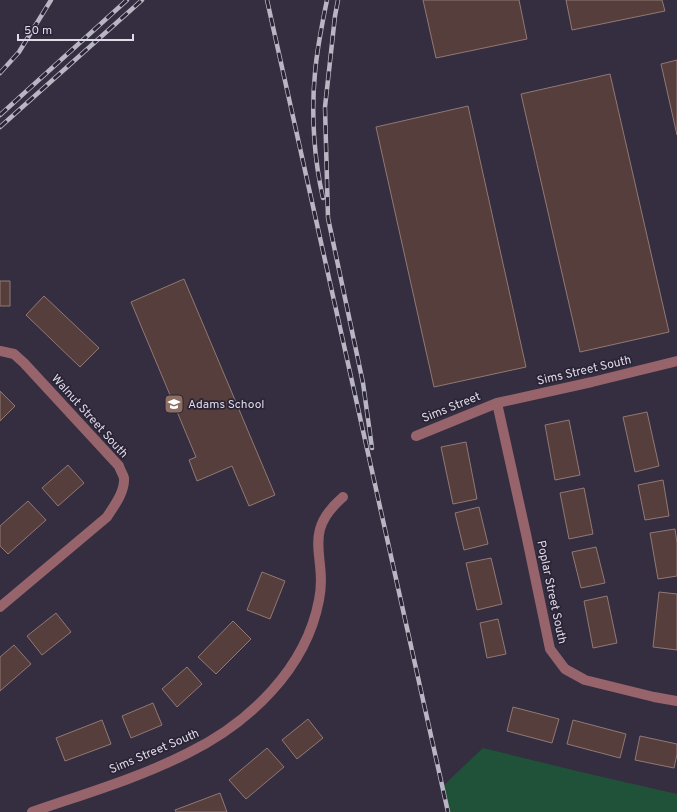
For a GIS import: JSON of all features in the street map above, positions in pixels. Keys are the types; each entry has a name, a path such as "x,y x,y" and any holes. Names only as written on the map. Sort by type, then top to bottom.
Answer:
{"street":[{"name":"Walnut Street South","path":"0,607 107,517 118,502 124,478 119,466 24,363 14,354 2,351"},
{"name":"Sims Street South","path":"497,403 677,362"},
{"name":"Sims Street","path":"416,436 497,403"},
{"name":"Poplar Street South","path":"497,403 550,649 565,669 584,680 677,701"},
{"name":"Sims Street South","path":"32,812 139,774 188,753 218,736 243,718 268,696 304,648 314,624 321,588 318,542 319,531 324,518 332,507 343,497"}],"green space":[{"path":"483,748 677,794 677,812 448,812 442,787"}],"building":[{"path":"423,0 519,0 527,39 436,58"},
{"path":"566,0 662,0 665,11 572,30"},
{"path":"677,60 677,135 661,64"},
{"path":"610,74 669,332 580,352 521,94"},
{"path":"468,106 526,367 434,387 376,127"},
{"path":"184,279 275,495 249,506 232,466 197,481 189,460 196,457 131,302"},
{"path":"0,281 10,281 10,306 0,306"},
{"path":"44,296 99,348 80,367 26,315"},
{"path":"0,391 15,406 0,421"},
{"path":"647,412 659,466 635,472 623,417"},
{"path":"569,420 580,475 555,480 545,425"},
{"path":"466,442 477,499 453,504 441,447"},
{"path":"68,465 84,483 58,506 42,488"},
{"path":"663,480 669,516 645,520 638,485"},
{"path":"584,488 593,534 569,539 560,493"},
{"path":"28,501 46,520 8,554 0,546 0,526"},
{"path":"479,507 488,544 464,550 455,513"},
{"path":"675,529 677,543 677,576 658,579 650,533"},
{"path":"596,547 605,583 581,588 572,552"},
{"path":"491,558 502,604 477,610 466,563"},
{"path":"262,572 285,581 270,619 247,610"},
{"path":"659,592 677,594 677,650 653,647"},
{"path":"607,596 617,643 593,648 584,601"},
{"path":"56,613 71,632 42,655 27,636"},
{"path":"498,619 506,654 487,658 480,623"},
{"path":"233,621 251,639 216,674 198,657"},
{"path":"14,645 31,664 0,691 0,657"},
{"path":"187,667 202,684 177,707 162,689"},
{"path":"153,703 162,725 131,738 122,716"},
{"path":"513,707 559,719 552,743 507,731"},
{"path":"308,719 323,738 297,759 282,740"},
{"path":"102,720 111,744 65,761 56,738"},
{"path":"573,720 626,734 620,758 567,744"},
{"path":"640,736 677,744 677,754 674,768 635,760"},
{"path":"267,748 284,767 246,799 229,780"},
{"path":"220,793 227,812 176,812 175,810"}],"railway":[{"path":"0,73 19,52 51,0"},
{"path":"0,115 127,0"},
{"path":"0,127 142,0"},
{"path":"267,0 448,812"},
{"path":"323,198 315,152 313,104 317,54 327,0"},
{"path":"338,0 325,107 328,218 363,383 372,448"}],"place":[{"name":"Adams School","path":"174,404"}]}
